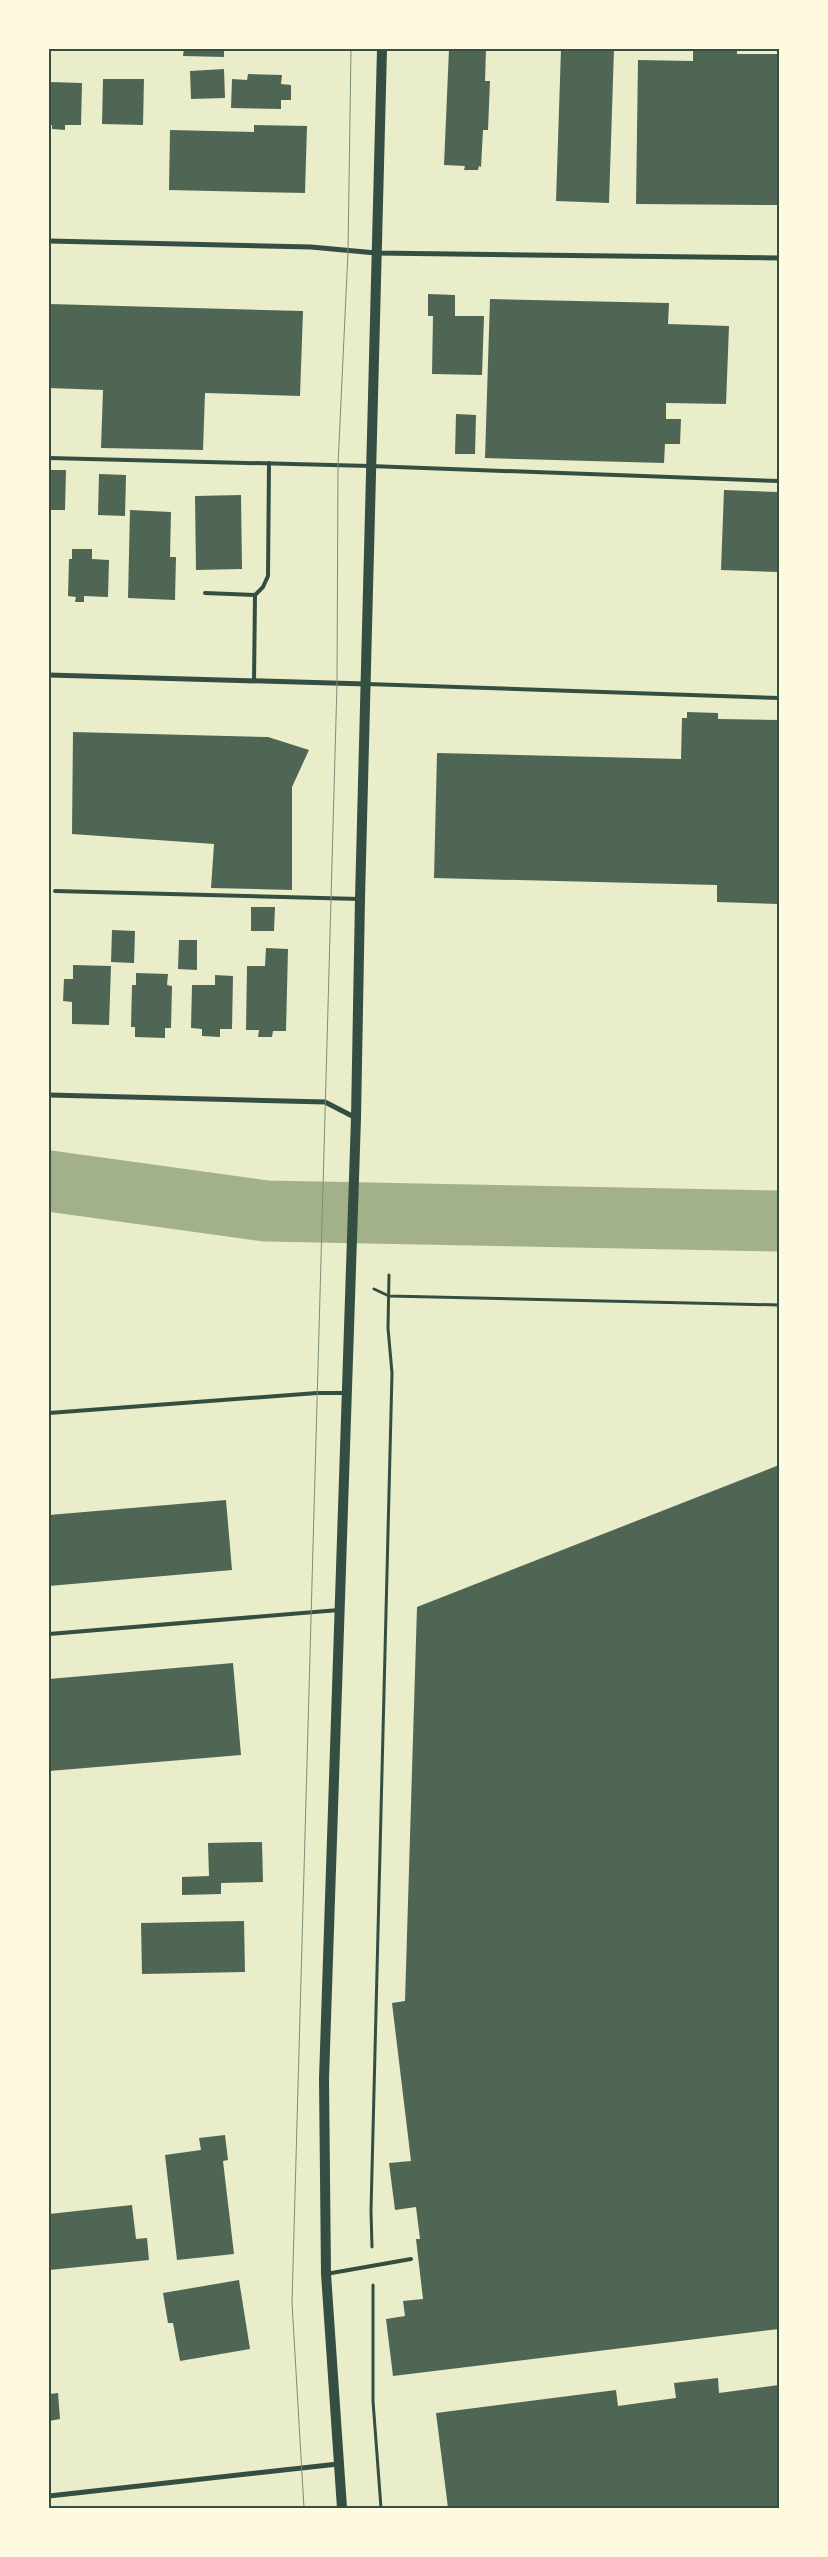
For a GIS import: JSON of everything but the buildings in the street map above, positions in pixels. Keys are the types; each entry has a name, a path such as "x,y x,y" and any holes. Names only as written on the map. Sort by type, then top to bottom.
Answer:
{"main road":[{"path":"342,2508 326,2274 324,2079 356,1118 370,466 382,49"}],"street":[{"path":"49,241 311,247 376,253 779,258"},
{"path":"49,675 366,684"},
{"path":"49,1095 325,1102 356,1118"},
{"path":"49,2496 266,2470 338,2464"}],"lane":[{"path":"49,458 370,466 779,481"},
{"path":"205,593 255,594 263,587 268,576 269,463"},
{"path":"254,681 255,594"},
{"path":"366,684 779,698"},
{"path":"55,891 360,898"},
{"path":"49,1412 317,1392 346,1393"},
{"path":"49,1634 339,1610"},
{"path":"326,2274 411,2259"}],"path":[{"path":"380,2508 373,2401 371,2211 392,1373 388,1328 389,1275"},
{"path":"350,1276 389,1296 779,1305"}],"waterway":[{"path":"49,1181 266,1211 779,1221"}],"tram line":[{"path":"304,2508 292,2303 337,683 338,465 348,252 351,49"}]}
